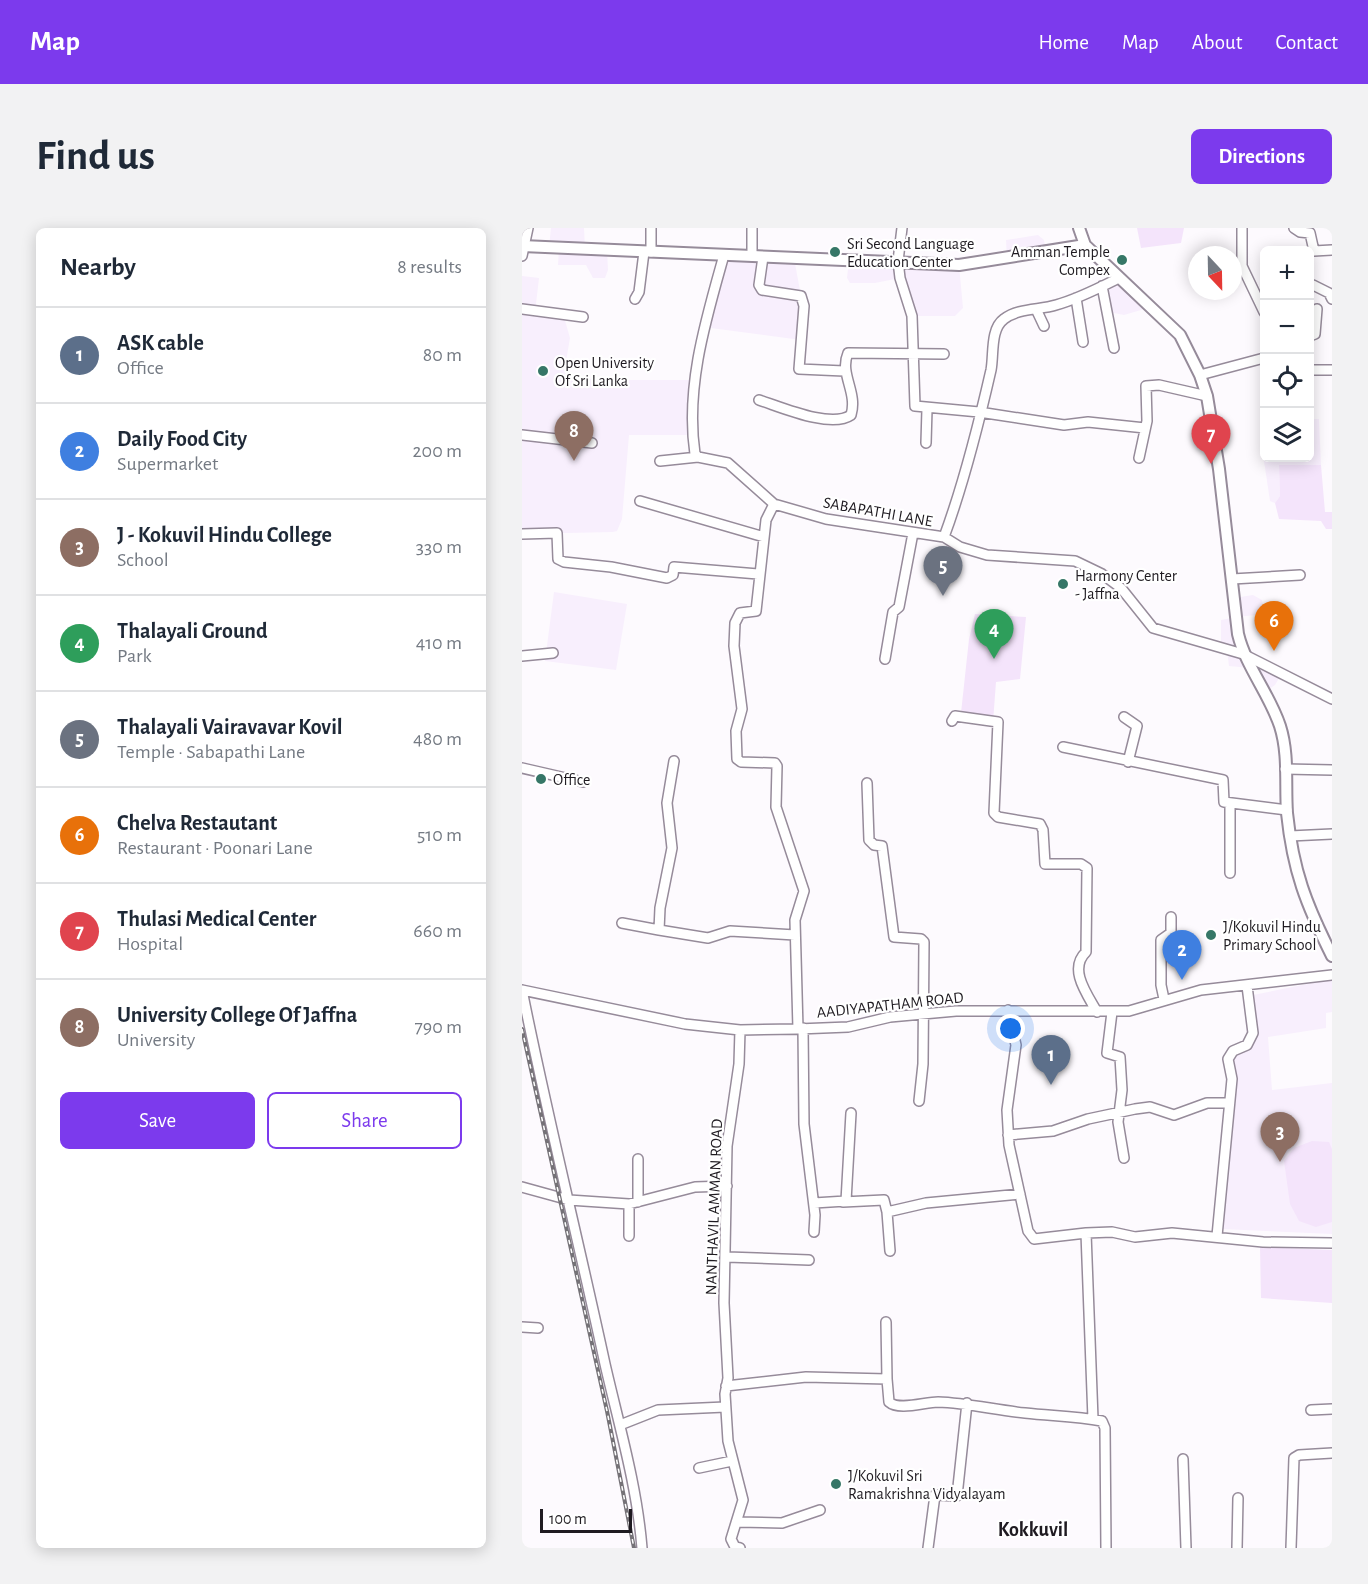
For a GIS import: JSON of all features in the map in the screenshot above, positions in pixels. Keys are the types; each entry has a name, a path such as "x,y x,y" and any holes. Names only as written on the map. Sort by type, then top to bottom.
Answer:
{"main road":[{"path":"1079,228 1085,245 1179,335 1200,375 1207,396 1243,654 1265,692 1280,727 1286,769 1290,836 1301,889 1332,956"},
{"path":"523,249 959,265 1085,245"}],"street":[{"path":"523,249 528,228"},
{"path":"635,299 639,292 651,228"},
{"path":"753,228 758,257 759,285 762,290 801,296 804,306 799,369 844,371"},
{"path":"902,228 898,261 900,278 912,316 913,402 915,406 927,409 979,412 1064,425 1088,422 1145,428"},
{"path":"1242,228 1242,266 1260,304"},
{"path":"1294,228 1300,232 1310,232 1314,251 1332,250"},
{"path":"699,457 695,454 692,435 698,365 703,327 724,255"},
{"path":"944,537 962,487 991,369 997,326 1005,317 1076,298 1119,278"},
{"path":"1102,286 1114,348"},
{"path":"1314,286 1329,293 1332,299"},
{"path":"1076,298 1083,342"},
{"path":"522,309 583,317"},
{"path":"1036,309 1044,327"},
{"path":"1314,334 1317,309"},
{"path":"759,400 817,418 847,418 851,415 854,405 852,388 844,371 848,352 945,354"},
{"path":"1200,375 1260,359"},
{"path":"1314,370 1332,370"},
{"path":"1139,458 1148,415 1146,386 1160,385 1207,396"},
{"path":"926,443 927,409"},
{"path":"522,435 592,442"},
{"name":"SABAPATHI LANE","path":"660,461 699,457 728,464 774,504 826,519 944,537 960,547 987,555 1075,561 1102,574 1121,588 1153,628 1243,654 1332,699"},
{"path":"640,501 764,537"},
{"path":"774,504 766,520 758,574 756,611 740,613 735,623 734,646 742,709 736,731 737,759 741,762 775,763 777,766 776,807 804,891 795,920 795,935 799,977 804,1124 814,1203 814,1232"},
{"path":"522,534 554,531 557,534 558,559 564,562 611,567 667,578 673,575 674,567 758,574"},
{"path":"885,659 893,612 899,607 913,533"},
{"path":"1232,579 1300,575"},
{"path":"522,656 553,653"},
{"path":"952,721 955,716 998,722 994,813 998,817 1040,824 1043,830 1042,856 1045,864 1082,864 1087,868 1086,952 1079,958 1077,967 1082,984 1097,1012"},
{"path":"1124,717 1137,726 1128,762"},
{"path":"1064,747 1223,780 1225,782 1223,799 1230,803 1287,810"},
{"path":"659,930 660,908 672,848 667,802 674,761"},
{"path":"522,768 583,782"},
{"path":"1286,769 1332,770"},
{"path":"867,783 869,840 874,846 882,846 894,937 897,940 921,939 924,942 923,1065 919,1101"},
{"path":"1230,803 1230,873"},
{"path":"1290,836 1332,834"},
{"path":"1164,999 1161,985 1161,940 1171,933 1171,917"},
{"path":"622,923 708,938 730,931 795,935"},
{"name":"AADIYAPATHAM ROAD","path":"522,990 685,1024 740,1030 800,1029 848,1027 924,1013 1008,1010 1112,1012 1143,1008 1164,999 1201,990 1332,975"},
{"path":"1217,1236 1232,1079 1229,1055 1247,1045 1253,1033 1247,986"},
{"path":"522,990 546,1109 620,1425 640,1523 642,1548"},
{"path":"1008,1010 1016,1045 1007,1110 1008,1135 1028,1231 1034,1239 1112,1232 1135,1237 1172,1233 1263,1242 1332,1243"},
{"path":"1112,1012 1107,1053 1120,1058 1122,1090 1118,1122 1124,1158"},
{"name":"NANTHAVIL AMMAN ROAD","path":"740,1030 739,1064 727,1146 725,1407 732,1461 743,1500 730,1539 735,1547 740,1548"},
{"path":"1008,1135 1053,1131 1088,1119 1150,1107 1174,1115 1207,1103 1229,1103"},
{"path":"843,1202 846,1198 851,1113"},
{"path":"629,1236 638,1160"},
{"path":"522,1187 569,1200 634,1203 695,1187 727,1186"},
{"path":"887,1212 926,1203 1020,1194"},
{"path":"814,1203 884,1200 890,1251"},
{"path":"1086,1233 1093,1419"},
{"path":"727,1257 809,1260"},
{"path":"886,1322 887,1379 891,1405 967,1403 1026,1414 1059,1414 1102,1421 1106,1428 1106,1548"},
{"path":"522,1327 538,1328"},
{"path":"726,1386 806,1377 887,1379"},
{"path":"928,1548 935,1495 957,1496 967,1403"},
{"path":"620,1425 658,1410 725,1407"},
{"path":"1311,1410 1332,1409"},
{"path":"1291,1548 1294,1458 1332,1453"},
{"path":"1183,1458 1186,1548"},
{"path":"699,1468 732,1461"},
{"path":"1237,1548 1238,1498"},
{"path":"736,1522 782,1523 820,1510"}],"shaded area":[{"path":"551,228 584,228 585,249 607,250 608,270 605,278 593,278 586,265 558,265 559,248 549,247"},
{"path":"1137,228 1184,228 1181,243 1141,248"},
{"path":"1038,235 1044,240 1046,253 1007,259 1006,240"},
{"path":"724,255 794,258 801,296 801,340 703,327"},
{"path":"849,260 959,265 963,308 955,316 912,316 900,278 875,283 850,283 847,278"},
{"path":"522,276 539,278 535,312 564,317 570,338 565,367 568,376 598,380 697,380 692,435 629,435 622,519 617,531 522,534"},
{"path":"1119,278 1149,303 1141,310 1124,315 1109,312 1102,286"},
{"path":"1314,419 1319,419 1321,465 1279,465 1280,496 1275,503 1270,501 1264,462 1314,462"},
{"path":"1279,465 1321,465 1325,512 1332,512 1332,529 1326,529 1321,521 1279,519 1275,503 1280,496"},
{"path":"554,592 627,604 616,670 545,661"},
{"path":"1253,595 1262,600 1263,609 1256,615 1237,617 1234,598"},
{"path":"975,614 1026,617 1020,679 996,682 993,722 961,713 969,639"},
{"path":"1237,617 1243,654 1282,673 1275,685 1265,692 1250,668 1229,666 1227,650 1221,649 1221,620"},
{"path":"1332,979 1332,1012 1326,1013 1326,1028 1268,1037 1272,1090 1332,1083 1332,1234 1222,1229 1235,1095 1234,1058 1248,1044 1243,997"},
{"path":"1312,1141 1329,1142 1332,1149 1332,1222 1316,1227 1299,1221 1290,1204 1284,1161 1294,1148"},
{"path":"1260,1247 1332,1250 1332,1303 1261,1298"}],"railway":[{"path":"522,1029 607,1411 634,1548"}],"place":[{"name":"Sri Second Language Education Center","path":"835,252"},
{"name":"Amman Temple Compex","path":"1122,260"},
{"name":"Open University Of Sri Lanka","path":"543,371"},
{"name":"University College Of Jaffna","path":"574,461"},
{"name":"Thulasi Medical Center","path":"1211,464"},
{"name":"Harmony Center - Jaffna","path":"1063,584"},
{"name":"Thalayali Vairavavar Kovil","path":"943,596"},
{"name":"Chelva Restautant","path":"1274,651"},
{"name":"Thalayali Ground","path":"994,659"},
{"name":"Office","path":"541,779"},
{"name":"J/Kokuvil Hindu Primary School","path":"1211,935"},
{"name":"Daily Food City","path":"1182,980"},
{"name":"ASK cable","path":"1051,1085"},
{"name":"J - Kokuvil Hindu College","path":"1280,1162"},
{"name":"J/Kokuvil Sri Ramakrishna Vidyalayam","path":"836,1484"}],"district":[{"name":"Kokkuvil","path":"1033,1529"}]}
